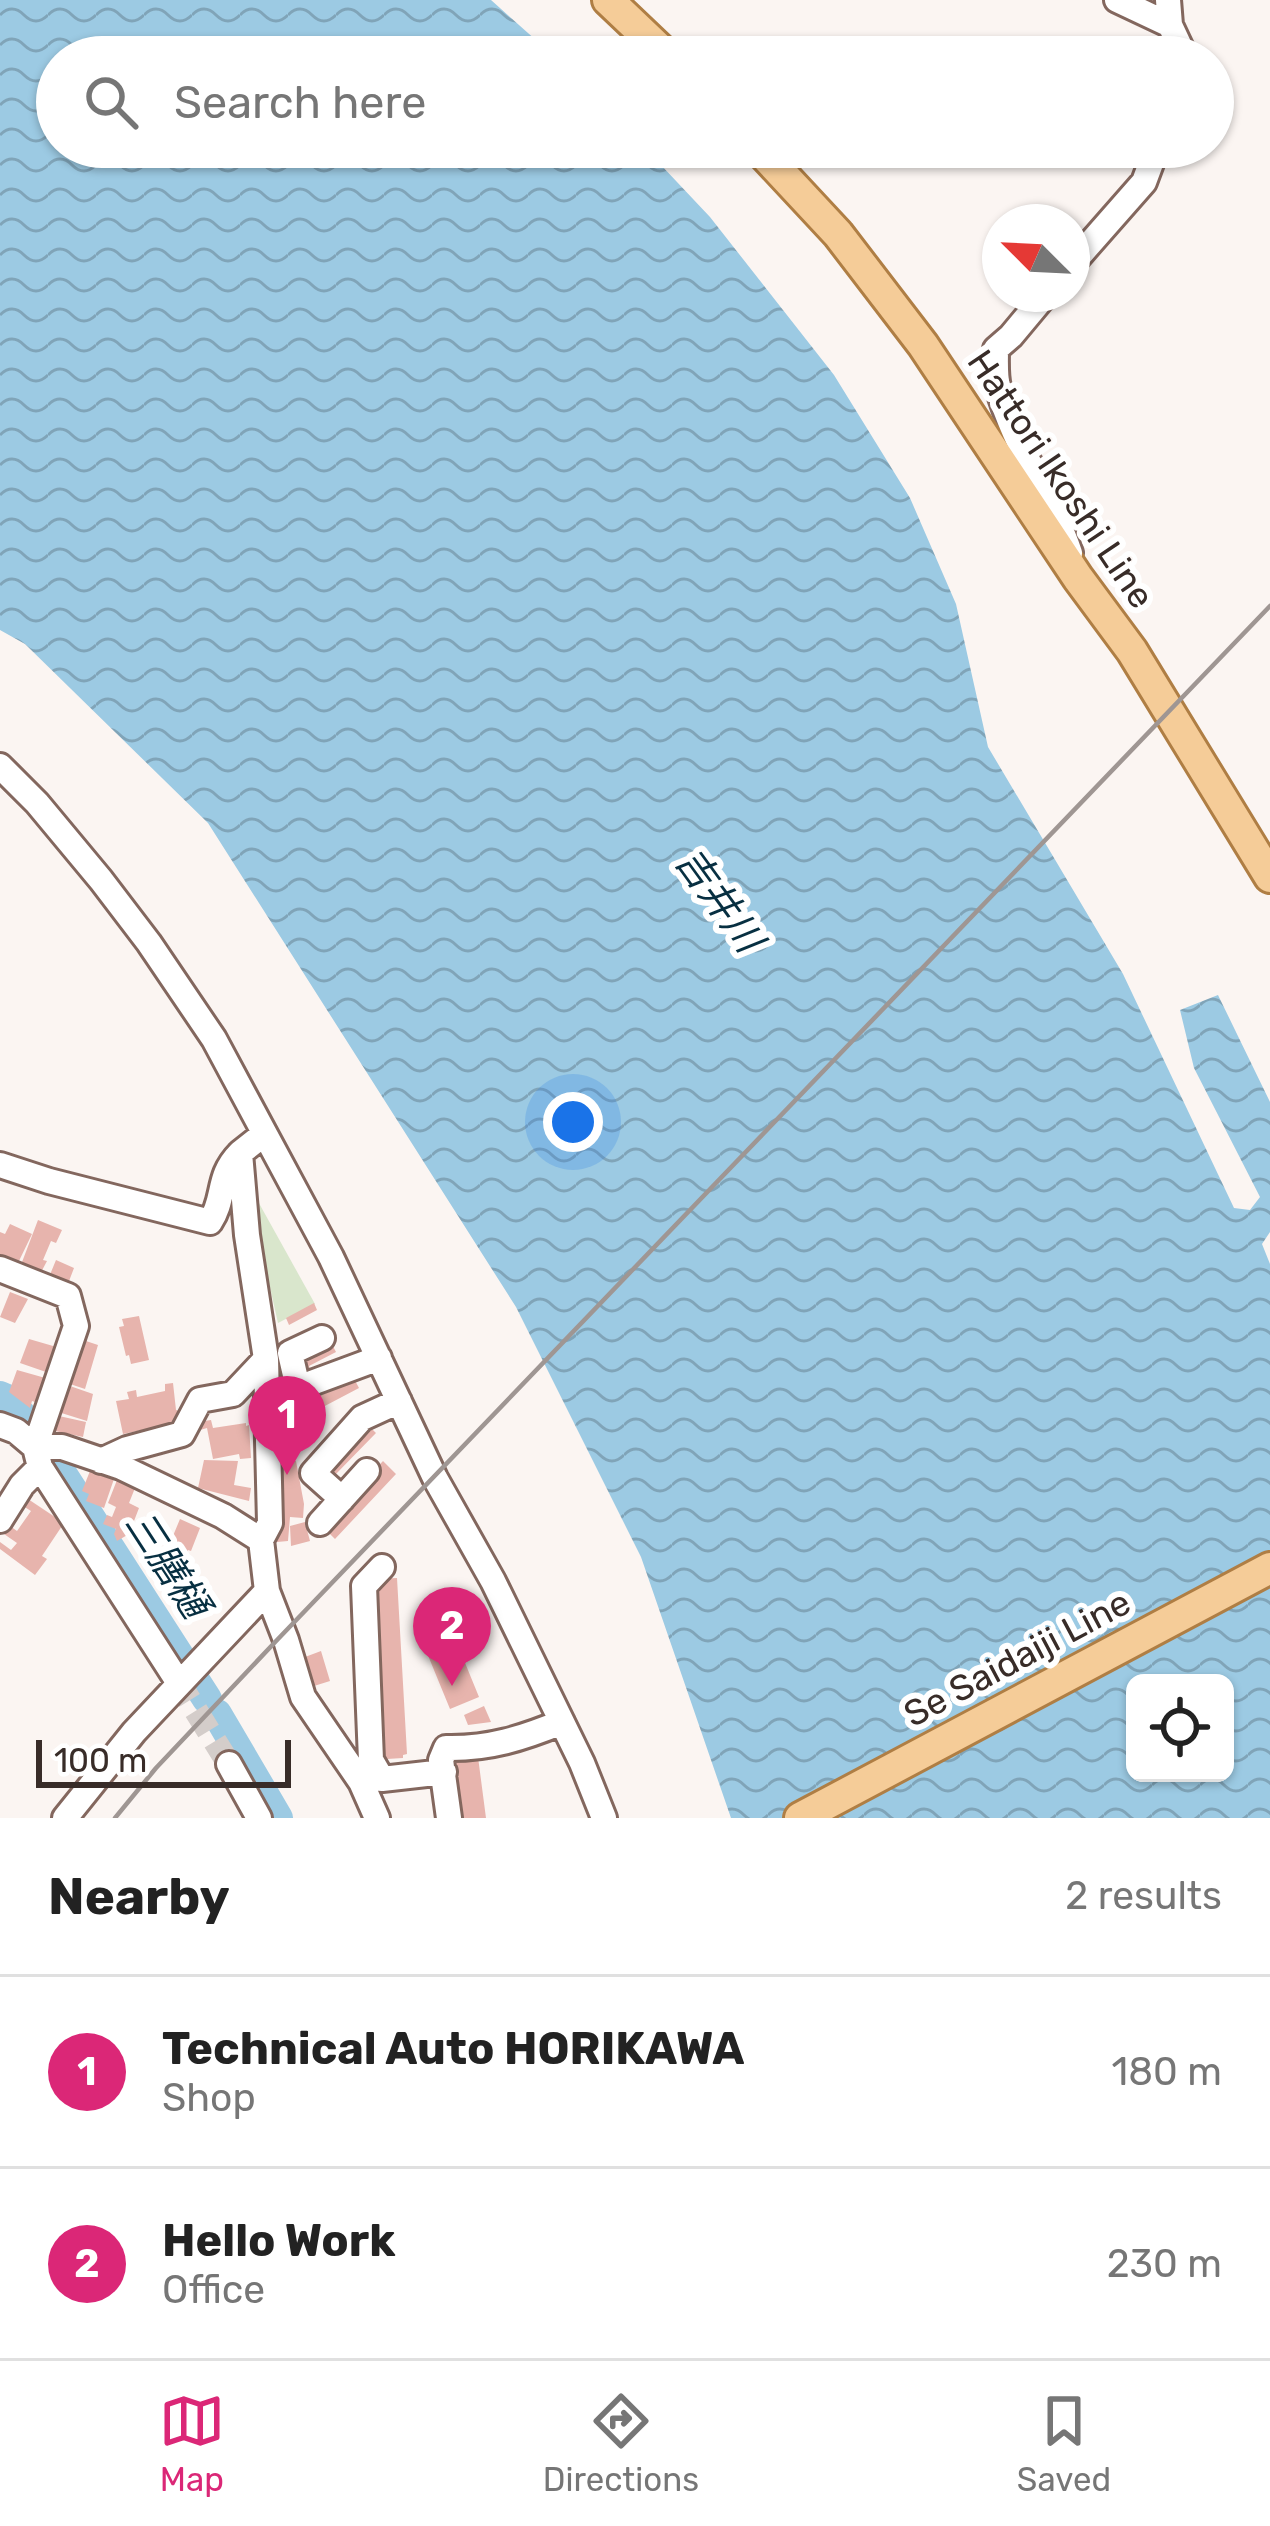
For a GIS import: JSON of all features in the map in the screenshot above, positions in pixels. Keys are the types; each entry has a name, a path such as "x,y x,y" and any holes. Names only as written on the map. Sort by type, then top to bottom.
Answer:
{"main road":[{"path":"608,0 646,36"},
{"name":"Hattori Ikoshi Line","path":"777,168 838,234 923,345 1132,651 1270,877"},
{"name":"Se Saidaiji Line","path":"800,1818 1270,1568"}],"street":[{"path":"632,0 653,36"},
{"path":"1117,0 1169,12"},
{"path":"1090,244 1144,182 1149,168"},
{"path":"1031,312 996,349 997,383 1059,520 1078,578"},
{"path":"0,766 50,819 149,943 214,1039 331,1257 435,1478 493,1581 562,1722 604,1818"},
{"path":"0,1165 210,1222 216,1215 226,1166 264,1134"},
{"path":"240,1154 266,1359 270,1523 261,1540 267,1591 303,1697 361,1782 377,1818"},
{"path":"0,1269 68,1295 76,1326 38,1457 0,1520"},
{"path":"322,1338 290,1354 298,1388 379,1358"},
{"path":"101,1460 182,1434 200,1400 233,1394 266,1359"},
{"path":"342,1499 313,1473 362,1418 399,1401"},
{"path":"0,1425 16,1431 38,1457 186,1674"},
{"path":"38,1457 62,1448 121,1467 223,1516 261,1540"},
{"path":"320,1523 367,1471"},
{"path":"382,1567 364,1586 371,1760 382,1779 443,1772"},
{"path":"65,1818 134,1732 267,1591"},
{"path":"449,1818 441,1760 446,1748 514,1741 562,1722"},
{"path":"229,1764 259,1818"}],"green space":[{"path":"255,1196 315,1304 278,1323 255,1221"}],"water":[{"name":"吉井川","path":"0,0 491,0 531,36 36,36 36,168 664,168 710,217 834,375 910,498 956,604 988,747 1123,974 1234,1208 1250,1210 1260,1197 1194,1068 1180,1010 1218,995 1270,1102 1270,1232 1262,1244 1270,1264 1270,1818 731,1818 641,1557 516,1307 208,823 25,644 0,630"}],"building":[{"path":"38,1220 62,1230 56,1243 51,1241 38,1278 19,1270"},
{"path":"10,1224 32,1234 18,1263 0,1263 0,1232 5,1234"},
{"path":"56,1260 74,1268 66,1289 47,1282"},
{"path":"10,1292 28,1299 15,1323 0,1317"},
{"path":"314,1303 317,1310 289,1325 286,1318"},
{"path":"139,1316 149,1360 131,1364 119,1327 124,1326 122,1319"},
{"path":"327,1335 336,1352 303,1374 296,1360"},
{"path":"29,1339 60,1348 46,1372 20,1363"},
{"path":"83,1340 98,1345 85,1389 64,1382"},
{"path":"17,1370 56,1381 47,1406 32,1401 30,1408 9,1392"},
{"path":"350,1371 359,1388 302,1418 293,1402"},
{"path":"173,1383 176,1410 182,1412 180,1422 123,1434 116,1401 129,1399 127,1392 136,1390 137,1397 165,1391 165,1384"},
{"path":"70,1386 93,1394 87,1421 55,1411 59,1396 66,1398"},
{"path":"59,1416 86,1422 83,1437 55,1431"},
{"path":"211,1420 213,1428 249,1425 251,1458 240,1459 239,1454 213,1459 207,1428 200,1430 198,1422"},
{"path":"363,1420 376,1433 334,1476 321,1464"},
{"path":"278,1424 287,1424 296,1458 279,1459"},
{"path":"204,1460 238,1461 234,1485 251,1488 249,1501 198,1488"},
{"path":"296,1461 303,1518 290,1517 288,1541 277,1542 280,1462"},
{"path":"383,1461 396,1474 335,1539 322,1526"},
{"path":"92,1466 115,1476 104,1508 86,1501 89,1494 82,1491"},
{"path":"117,1480 135,1488 129,1503 139,1508 129,1534 117,1541 116,1529 103,1524 116,1507 108,1503"},
{"path":"28,1499 64,1523 35,1575 0,1549 0,1542 11,1550 17,1543 4,1534 10,1526 17,1531 31,1511 23,1506"},
{"path":"180,1519 200,1528 191,1551 186,1557 180,1554 176,1565 163,1560"},
{"path":"305,1522 310,1541 291,1546 290,1526"},
{"path":"397,1578 407,1754 387,1759 375,1579"},
{"path":"461,1639 466,1651 461,1653 479,1697 450,1709 427,1653"},
{"path":"321,1651 330,1681 314,1686 305,1657"},
{"path":"484,1706 491,1722 468,1725 464,1715"},
{"path":"478,1757 486,1818 462,1818 455,1760"}],"waterway":[{"name":"三膳樋","path":"0,1396 33,1428"},
{"name":"三膳樋","path":"61,1472 207,1699"},
{"name":"三膳樋","path":"217,1714 278,1818"}],"tunnel":[{"path":"177,1680 229,1764"}],"railway":[{"path":"115,1818 278,1639 1270,606"}],"place":[{"name":"Technical Auto HORIKAWA","path":"287,1475"},
{"name":"Hello Work","path":"452,1686"}]}
